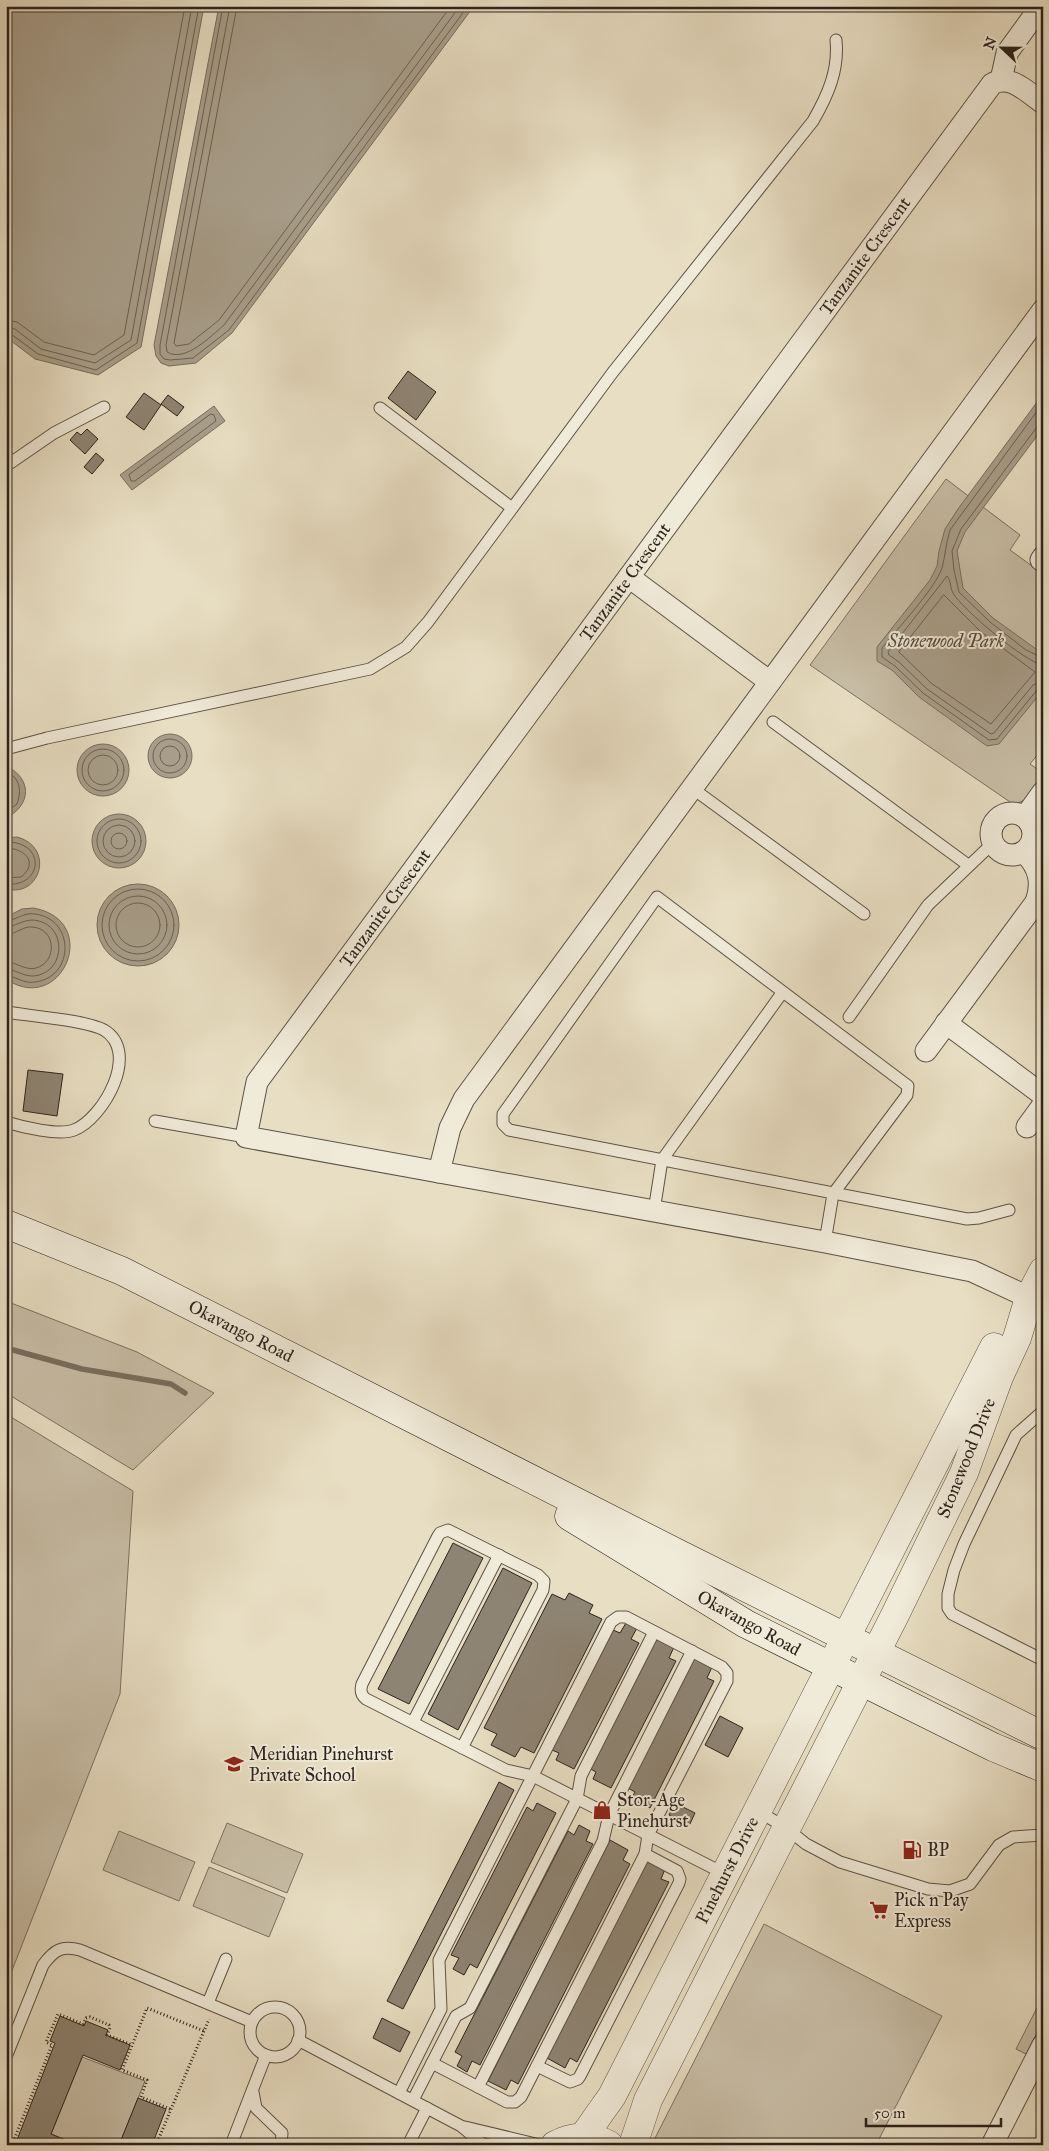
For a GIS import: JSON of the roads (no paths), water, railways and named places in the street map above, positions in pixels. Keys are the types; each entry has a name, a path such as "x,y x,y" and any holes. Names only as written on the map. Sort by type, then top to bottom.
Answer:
{"street":[{"path":"1041,6 1007,52 1001,80 1012,82 1043,103"},
{"name":"Tanzanite Crescent","path":"246,1137 257,1082 992,84 1001,80"},
{"path":"439,1172 450,1128 464,1099 1043,310"},
{"path":"629,577 770,682"},
{"path":"1025,817 1043,792"},
{"path":"1011,813 1025,817 1030,823 1033,838 1030,846 1024,852 1010,856 997,850 992,844 990,830 998,818 1011,813"},
{"path":"926,1051 1039,904 1039,874 1032,860 1024,852"},
{"path":"946,1023 1043,1095"},
{"path":"1027,1127 1043,1105"},
{"path":"246,1137 824,1242 972,1271 1036,1301"},
{"name":"Okavango Road","path":"6,1224 122,1271 1043,1736"},
{"name":"Stonewood Drive","path":"895,1615 964,1474 999,1377 1036,1301 1043,1271"},
{"name":"Stonewood Drive","path":"865,1600 1000,1336 1036,1301"},
{"name":"Okavango Road","path":"471,1448 563,1513 746,1624 993,1747 1043,1768"},
{"name":"Pinehurst Drive","path":"583,2137 612,2096 865,1600"},
{"name":"Pinehurst Drive","path":"633,2145 648,2100 895,1615"},
{"path":"992,2145 1043,2045"},
{"path":"555,2145 566,2139 583,2137 601,2140 609,2145"}],"lane":[{"path":"6,749 47,738 370,669 406,647 428,622 613,372 813,121 834,76 838,56 836,40"},
{"path":"6,466 54,433 104,407"},
{"path":"380,408 512,508"},
{"path":"773,722 968,865"},
{"path":"692,788 864,914"},
{"path":"848,1017 928,905 992,844"},
{"path":"824,1242 833,1194 907,1095 908,1086 657,897 503,1114 503,1124 509,1130 833,1194 967,1219 979,1218 1009,1210"},
{"path":"654,1211 662,1160 782,993"},
{"path":"6,1012 91,1025 105,1031 116,1042 119,1054 119,1069 114,1085 98,1110 76,1130 64,1133 6,1122"},
{"path":"155,1120 246,1137"},
{"path":"1043,1411 1016,1435 964,1544 954,1570 948,1594 948,1608 952,1614 1043,1660"},
{"path":"462,1748 544,1586 544,1582 538,1575 452,1531 440,1533 366,1676 361,1688 363,1696 462,1748 506,1770 533,1776 726,1875"},
{"path":"413,1722 498,1555"},
{"path":"399,2093 441,2009 439,1960 614,1619 622,1616 626,1617 722,1667 728,1677 648,1835 645,1854 521,2097 515,2102 506,2102 432,2063"},
{"path":"413,2100 456,2016 470,2008 577,1799 581,1776 654,1632"},
{"path":"478,2087 603,1841 609,1815 692,1651"},
{"path":"758,1811 786,1828 806,1844 840,1862 928,1889 950,1891 970,1884 999,1845 1014,1837 1043,1835"},
{"path":"537,2066 570,2082 578,2079 679,1883 679,1875 674,1869 645,1854"},
{"path":"6,2056 43,1965 51,1954 59,1949 70,1947 252,2022"},
{"path":"211,2005 226,1959"},
{"path":"273,2007 286,2010 292,2014 299,2026 298,2040 295,2047 282,2056 266,2055 260,2052 252,2042 250,2035 252,2022 255,2016 266,2008 273,2007"},
{"path":"441,2009 456,2016"},
{"path":"298,2040 461,2126 484,2145"},
{"path":"231,2145 266,2055"},
{"path":"252,2091 256,2108 278,2127 282,2133 281,2145"},
{"path":"408,2145 427,2108"},
{"path":"461,2126 540,2145"}],"water":[{"path":"6,6 204,6 141,347 98,375 35,359 6,337"},
{"path":"219,6 474,6 232,333 196,363 169,366 161,363 156,356 154,345"},
{"path":"1043,394 1043,428 965,532 957,551 963,588 993,618 1043,654 1043,690 999,744 987,746 919,697 892,670 877,661 877,647 930,580 937,566 945,529 958,509"},
{"path":"214,406 225,421 132,490 120,475"},
{"path":"170,734 182,738 188,744 192,756 188,768 182,774 170,778 158,774 152,768 148,756 152,744 158,738"},
{"path":"103,744 117,748 125,756 129,770 125,784 117,792 103,796 89,792 81,784 77,770 81,756 89,748"},
{"path":"6,766 21,777 26,792 21,806 15,813 6,818"},
{"path":"119,814 129,816 138,822 144,831 146,841 144,851 138,860 129,866 119,868 109,866 100,860 94,851 92,841 94,831 100,822 109,816"},
{"path":"17,837 29,842 36,851 39,860 39,870 35,879 28,886 18,890 6,889 6,838"},
{"path":"138,884 154,887 167,896 176,909 179,925 176,941 167,954 154,963 138,966 122,963 109,954 100,941 97,925 100,909 109,896 122,887"},
{"path":"33,908 54,916 66,930 70,946 67,962 58,976 44,986 26,987 6,979 6,917 22,909"}],"waterway":[{"path":"6,1348 82,1369 171,1384 185,1393"}],"place":[{"name":"Meridian Pinehurst Private School","path":"234,1764"},
{"name":"Stor-Age Pinehurst","path":"602,1810"},
{"name":"BP","path":"912,1850"},
{"name":"Pick n Pay Express","path":"879,1910"}],"park label":[{"name":"Stonewood Park","path":"946,641"}]}
